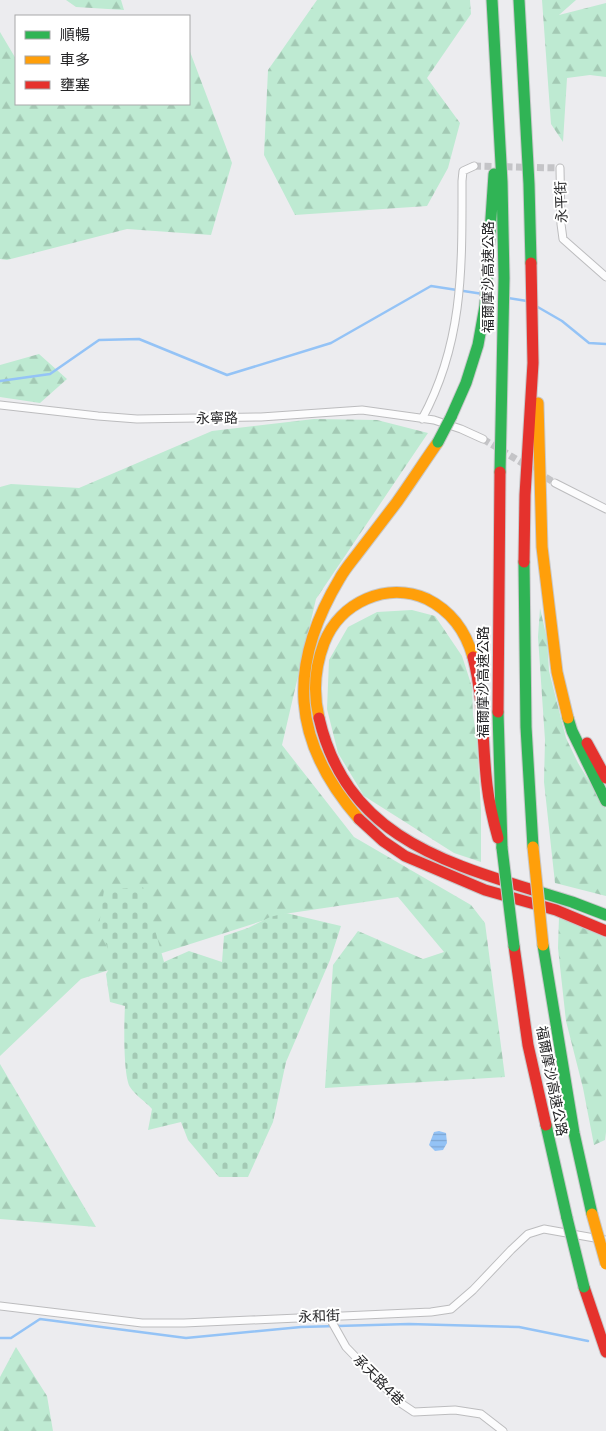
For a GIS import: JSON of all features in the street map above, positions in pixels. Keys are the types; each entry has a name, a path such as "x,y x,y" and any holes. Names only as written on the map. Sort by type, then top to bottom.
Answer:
{"highway":[{"name":"福爾摩沙高速公路","path":"519,0 529,184 533,363 525,495 523,593 526,727 533,848 543,945 574,1133 592,1214 606,1264"},
{"name":"福爾摩沙高速公路","path":"492,5 502,182 503,297 498,657 502,848 528,1045 584,1287 606,1352"},
{"path":"492,5 494,182 486,294 478,345 466,383 438,442 398,500 340,577 314,626 304,669 304,708 307,727 322,767 343,800 365,825 383,841 405,856 485,890 606,925"},
{"path":"533,363 538,406 542,547 557,672 572,732 606,801"},
{"path":"502,848 492,820 485,779 480,689 471,652 459,625 445,609 426,598 406,592 384,592 364,599 344,613 331,629 320,654 316,674 316,703 319,728 330,757 344,783 369,811 393,831 437,857 487,876 569,901 606,915"},
{"path":"555,648 575,716 593,756 606,778"},
{"path":"569,901 606,905"},
{"path":"575,917 606,931"}],"street":[{"path":"422,419 435,395 454,332 460,296 463,171 474,166"},
{"name":"永平街","path":"560,168 563,239 606,277"},
{"name":"永寧路","path":"0,406 137,419 261,416 362,410 434,420 461,429 482,440"},
{"path":"555,483 606,509"},
{"name":"永和街","path":"0,1306 142,1323 330,1318 432,1312 451,1309 473,1290 528,1234 544,1229 606,1240"},
{"name":"承天路4巷","path":"330,1318 346,1346 399,1402 414,1412 455,1410 481,1414 503,1431"}],"green space":[{"path":"66,0 121,0 124,10 76,7"},
{"path":"317,0 470,0 471,14 427,78 460,123 448,168 427,206 295,215 264,155 268,70"},
{"path":"542,0 576,0 559,15 606,3 606,77 590,75 567,78 563,142 551,124"},
{"path":"0,32 15,57 15,105 190,105 190,52 232,163 211,235 127,229 7,260 0,259"},
{"path":"39,354 67,379 40,403 0,397 0,365"},
{"path":"314,419 377,420 428,433 316,599 282,745 354,837 471,905 485,923 505,1077 325,1088 333,965 358,931 423,959 444,952 398,897 284,914 81,979 0,1056 0,487 11,484 79,488 212,431"},
{"path":"540,608 547,639 549,671 566,738 578,763 606,809 606,896 555,883 544,782 545,740 538,637"},
{"path":"412,610 435,616 462,656 472,687 481,810 481,862 454,853 364,796 338,753 327,709 329,660 348,627 377,612"},
{"path":"143,887 164,962 189,951 222,962 224,936 248,928 270,917 286,913 341,926 330,960 286,1062 273,1122 248,1177 219,1177 188,1140 181,1122 148,1130 152,1109 130,1087 125,1060 125,1006 110,1002 106,974 113,962 99,926 104,890"},
{"path":"559,917 606,938 606,1132 605,1140 594,1145 583,1088 566,1021 558,948"},
{"path":"0,1064 96,1227 0,1219"},
{"path":"16,1347 47,1396 53,1431 0,1431 0,1377"}],"water":[{"path":"434,1132 446,1133 447,1143 443,1150 435,1151 429,1145"}],"waterway":[{"path":"0,381 50,374 99,340 139,339 227,375 331,343 431,286 483,294"},
{"path":"508,298 527,301"},
{"path":"536,306 562,321 589,343 606,344"},
{"path":"0,1338 11,1338 40,1319 186,1338 301,1327 409,1324 519,1327 588,1341"}],"tunnel":[{"path":"474,166 560,168"},
{"path":"483,439 555,483"}],"traffic: fast":[{"path":"492,0 502,182 504,278 500,472"},
{"path":"519,0 529,184 531,263"},
{"path":"451,417 466,383 478,345 485,306 494,174"},
{"path":"438,442 451,417"},
{"path":"524,562 526,727 533,847"},
{"path":"498,712 502,848"},
{"path":"568,718 572,731 606,801"},
{"path":"502,848 514,946"},
{"path":"533,890 606,915"},
{"path":"543,945 574,1133 592,1214"},
{"path":"546,1125 567,1218"},
{"path":"567,1218 584,1287"}],"traffic: slow":[{"path":"538,403 542,547 557,672 568,718"},
{"path":"359,819 336,790 320,761 309,732 304,702 305,672 311,642 323,610 342,575 397,502 438,442"},
{"path":"319,718 316,680 324,643 331,629 341,616 353,606 366,599 381,594 396,593 412,594 427,599 436,604 456,623 462,631 473,657"},
{"path":"533,847 543,945"},
{"path":"592,1214 606,1264"}],"traffic: jam":[{"path":"524,562 525,495 533,363 531,263"},
{"path":"498,712 500,472"},
{"path":"473,657 481,705 488,792 498,838"},
{"path":"319,718 332,756 349,788 372,814 399,835 429,852 496,879 533,890"},
{"path":"587,743 606,778"},
{"path":"359,819 383,841 405,856 485,890 556,910 606,931"},
{"path":"514,946 528,1045 546,1125"},
{"path":"584,1287 606,1352"}]}
